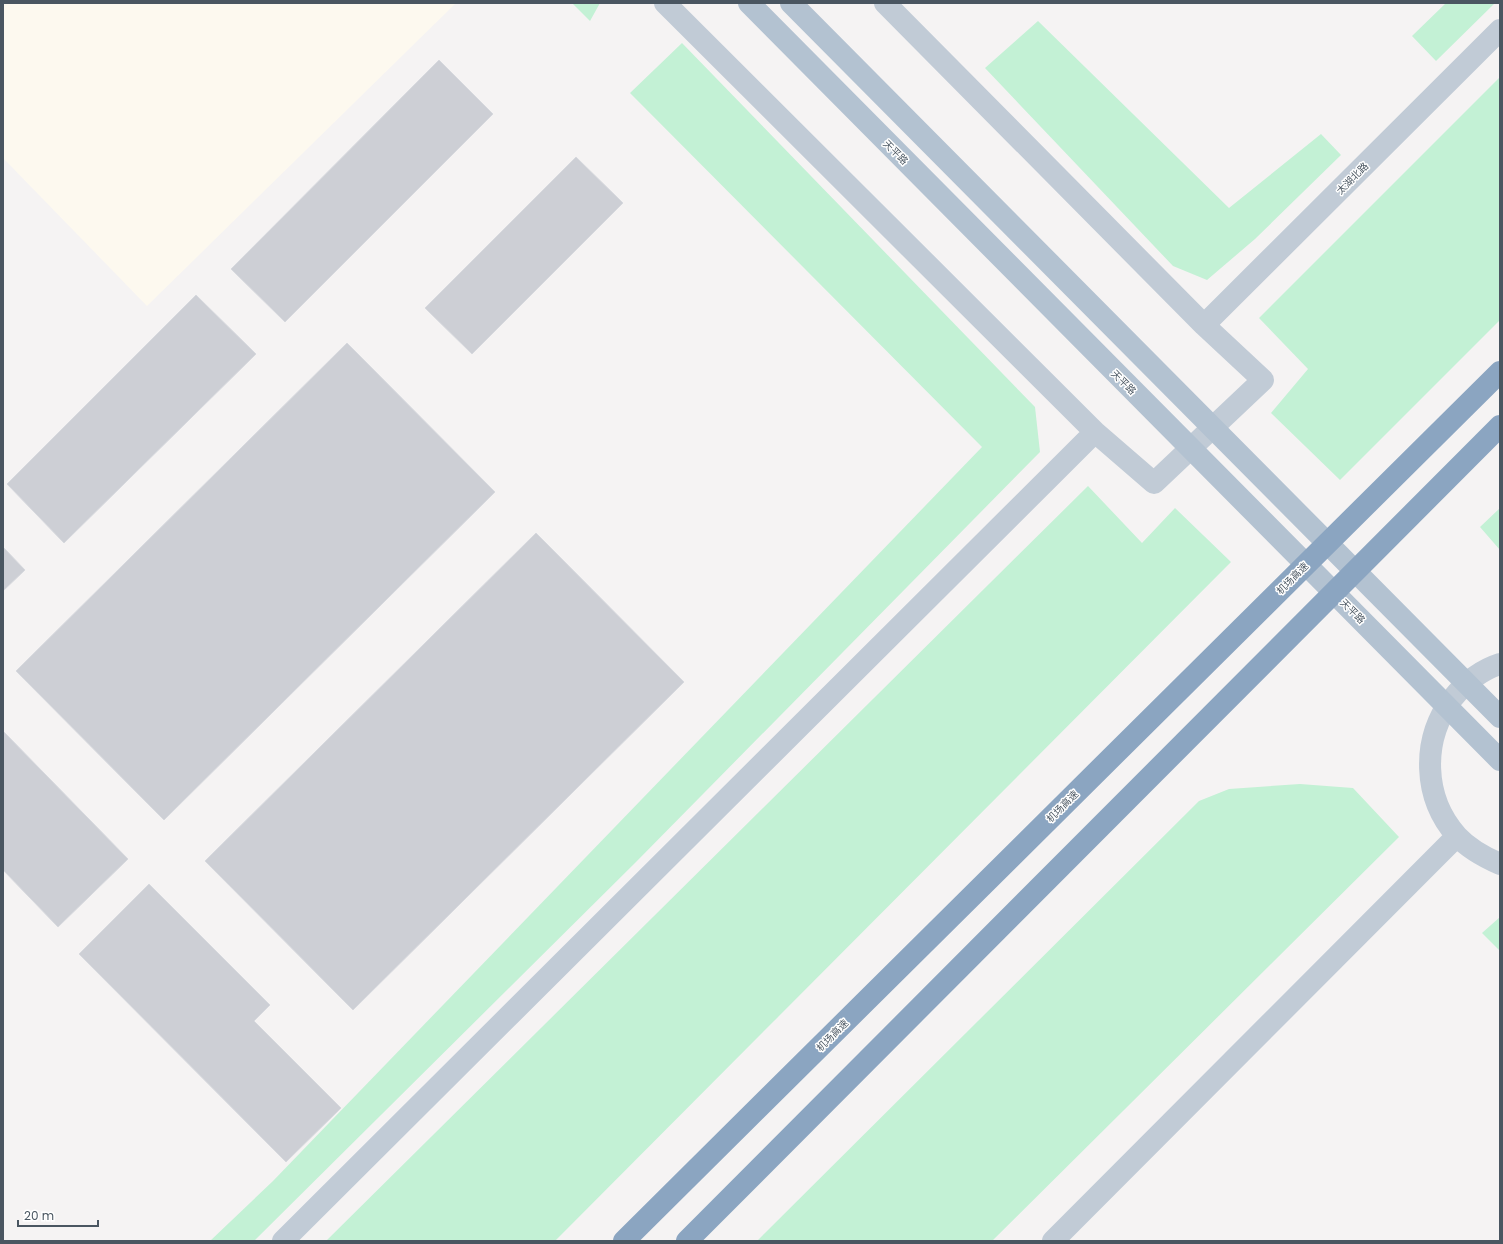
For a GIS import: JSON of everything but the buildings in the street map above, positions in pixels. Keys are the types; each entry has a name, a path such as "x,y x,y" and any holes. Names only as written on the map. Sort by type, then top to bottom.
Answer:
{"highway":[{"name":"机场高速","path":"624,1241 1500,372"},
{"path":"687,1241 1500,426"}],"main road":[{"name":"天平路","path":"749,3 1500,760"},
{"path":"791,3 1500,717"}],"street":[{"path":"665,3 1096,432 1154,483 1263,380 1204,325 885,3"},
{"name":"太湖北路","path":"1204,325 1500,30"},
{"path":"283,1241 1096,432"},
{"path":"1500,664 1476,676 1458,691 1444,709 1435,730 1430,752 1430,774 1434,797 1443,818 1457,836 1470,848 1485,858 1500,864"},
{"path":"1053,1241 1457,836"}],"shaded area":[{"path":"3,3 456,3 147,306 3,158"}],"green space":[{"path":"572,3 600,3 590,21"},
{"path":"1446,3 1495,3 1436,61 1412,36"},
{"path":"1038,21 1229,208 1321,134 1341,155 1255,239 1207,280 1173,266 985,68"},
{"path":"682,43 1035,407 1040,452 636,862 254,1241 210,1241 273,1181 982,447 630,93"},
{"path":"1500,77 1500,320 1340,480 1271,413 1308,369 1259,318"},
{"path":"1088,486 1142,543 1175,508 1231,562 555,1241 326,1241"},
{"path":"1500,508 1500,550 1480,527"},
{"path":"1300,784 1353,788 1399,837 992,1241 757,1241 1199,801 1229,789"},
{"path":"1500,917 1500,951 1482,933"}]}
